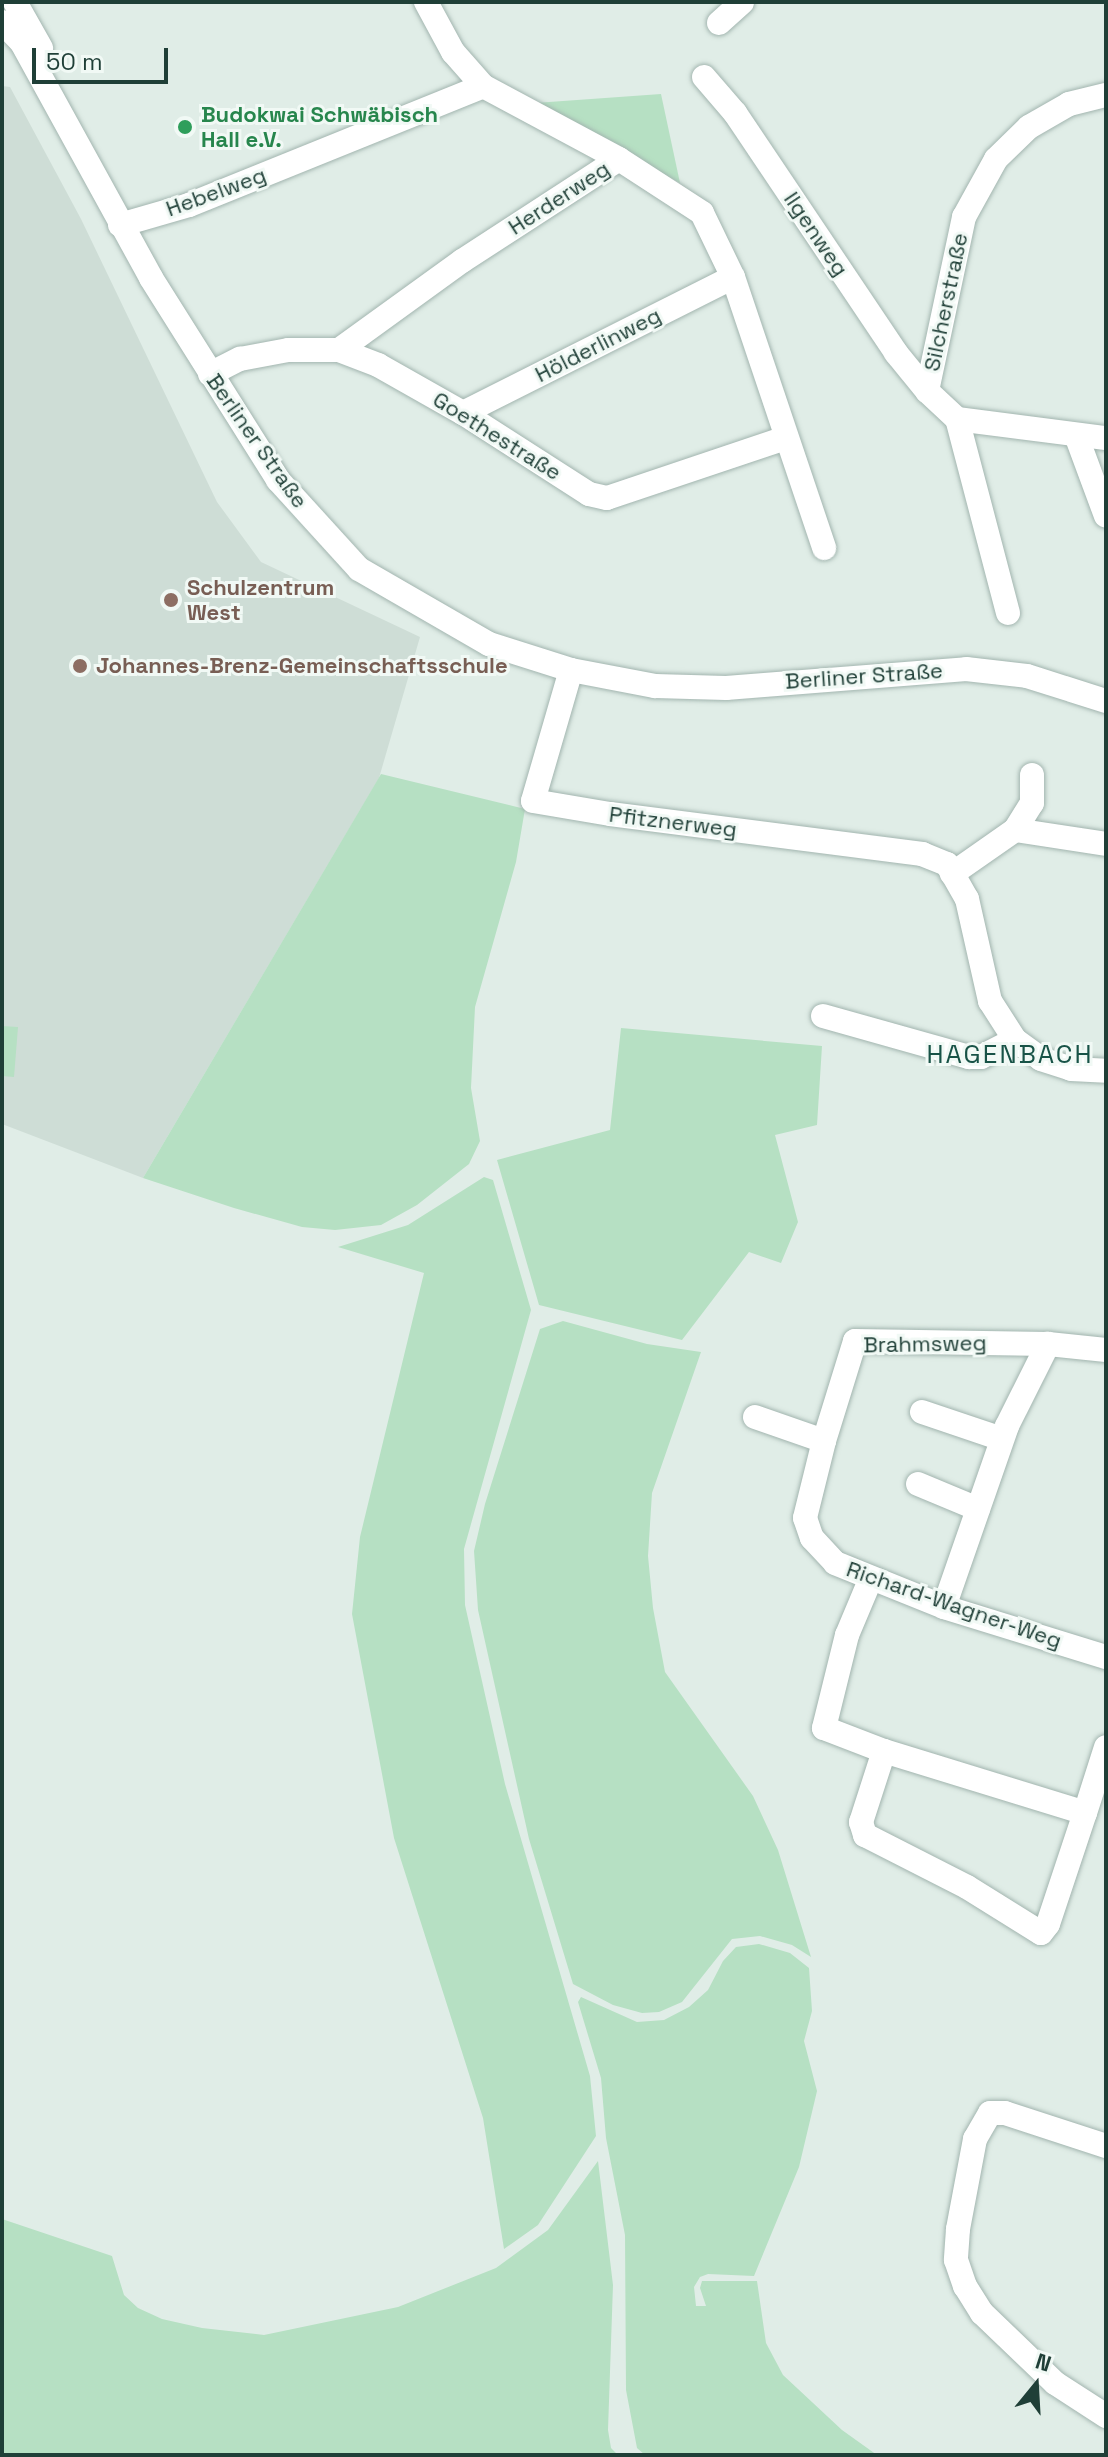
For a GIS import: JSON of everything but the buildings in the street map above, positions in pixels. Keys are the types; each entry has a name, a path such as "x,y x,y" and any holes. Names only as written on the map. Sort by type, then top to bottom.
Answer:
{"street":[{"name":"Berliner Straße","path":"15,2 44,53 43,86"},
{"path":"426,2 453,52 483,86 619,159"},
{"path":"719,23 742,2"},
{"name":"Berliner Straße","path":"2,22 22,43 120,225 278,480 359,569 489,644 571,670 655,686 726,688 966,669 1027,676 1106,701"},
{"path":"2,43 28,78 43,86"},
{"name":"Ilgenweg","path":"704,77 735,113 896,353 927,391"},
{"name":"Hebelweg","path":"120,225 189,205 483,86"},
{"name":"Silcherstraße","path":"957,419 927,391 964,217 996,159 1029,127 1069,104 1106,95"},
{"name":"Herderweg","path":"339,350 462,261 619,159 702,213 733,277 824,548"},
{"name":"Hölderlinweg","path":"463,413 733,277"},
{"name":"Goethestraße","path":"210,374 240,359 276,352 339,350 378,365 463,413 589,494 607,498 785,438"},
{"path":"1008,613 957,419 1106,438"},
{"path":"1076,435 1106,516"},
{"name":"Pfitznerweg","path":"571,670 533,801 610,814 922,854 950,869"},
{"path":"1032,775 1032,803 1015,830 950,869 967,899 990,1001 1015,1040 1041,1059 1071,1069 1106,1071"},
{"path":"1015,830 1106,844"},
{"path":"823,1016 969,1057 981,1057 1015,1040"},
{"name":"Brahmsweg","path":"812,1538 805,1518 824,1441 855,1341 1048,1344 1106,1350"},
{"path":"944,1607 1002,1439 1048,1344"},
{"path":"922,1412 1002,1439"},
{"path":"755,1417 824,1441"},
{"path":"918,1484 978,1509"},
{"name":"Richard-Wagner-Weg","path":"812,1538 835,1563 871,1578 944,1607 1106,1657"},
{"path":"871,1578 847,1635 824,1728 884,1751 1085,1813"},
{"path":"884,1751 861,1822 865,1835 955,1881 1041,1933 1048,1924 1106,1747"},
{"path":"1106,2146 1005,2113 990,2113 975,2139 958,2229 956,2260 965,2286 982,2313 1055,2383 1106,2416"}],"shaded area":[{"name":"Schulzentrum West","path":"2,86 10,87 81,219 217,502 261,562 420,637 379,778 143,1178 2,1124"}],"green space":[{"path":"661,94 680,183 535,103"},
{"path":"381,774 525,809 516,862 475,1007 471,1088 480,1141 469,1164 417,1205 381,1225 335,1230 302,1227 143,1178"},
{"path":"2,1026 18,1027 14,1077 2,1076"},
{"path":"621,1028 822,1046 817,1125 775,1135 798,1222 781,1263 749,1252 682,1340 539,1305 497,1160 610,1130"},
{"path":"484,1177 493,1180 531,1310 464,1549 465,1605 505,1784 590,2076 596,2136 538,2225 504,2249 483,2118 394,1838 352,1614 360,1537 424,1273 338,1247 408,1225"},
{"path":"563,1321 647,1344 701,1352 652,1493 648,1556 653,1608 665,1672 753,1796 778,1850 811,1957 792,1945 760,1936 732,1939 682,2002 659,2012 642,2013 613,2005 573,1984 529,1839 478,1610 474,1551 485,1504 540,1329"},
{"path":"759,1944 790,1953 809,1968 812,2011 804,2041 817,2091 799,2167 754,2276 708,2274 700,2277 694,2287 696,2306 706,2306 700,2288 702,2281 757,2281 766,2343 783,2375 842,2430 877,2455 645,2455 637,2448 626,2390 625,2235 606,2138 601,2078 578,2002 581,1997 637,2022 664,2020 689,2007 708,1990 723,1961 736,1947"},
{"path":"598,2161 613,2285 608,2430 611,2448 618,2455 2,2455 2,2219 112,2256 124,2295 138,2308 162,2319 202,2328 264,2335 398,2307 496,2268 548,2230"}],"place":[{"name":"Budokwai Schwäbisch Hall e.V.","path":"185,127"},
{"name":"Schulzentrum West","path":"171,600"},
{"name":"Johannes-Brenz-Gemeinschaftsschule","path":"80,666"}],"district":[{"name":"HAGENBACH","path":"1010,1055"}]}
